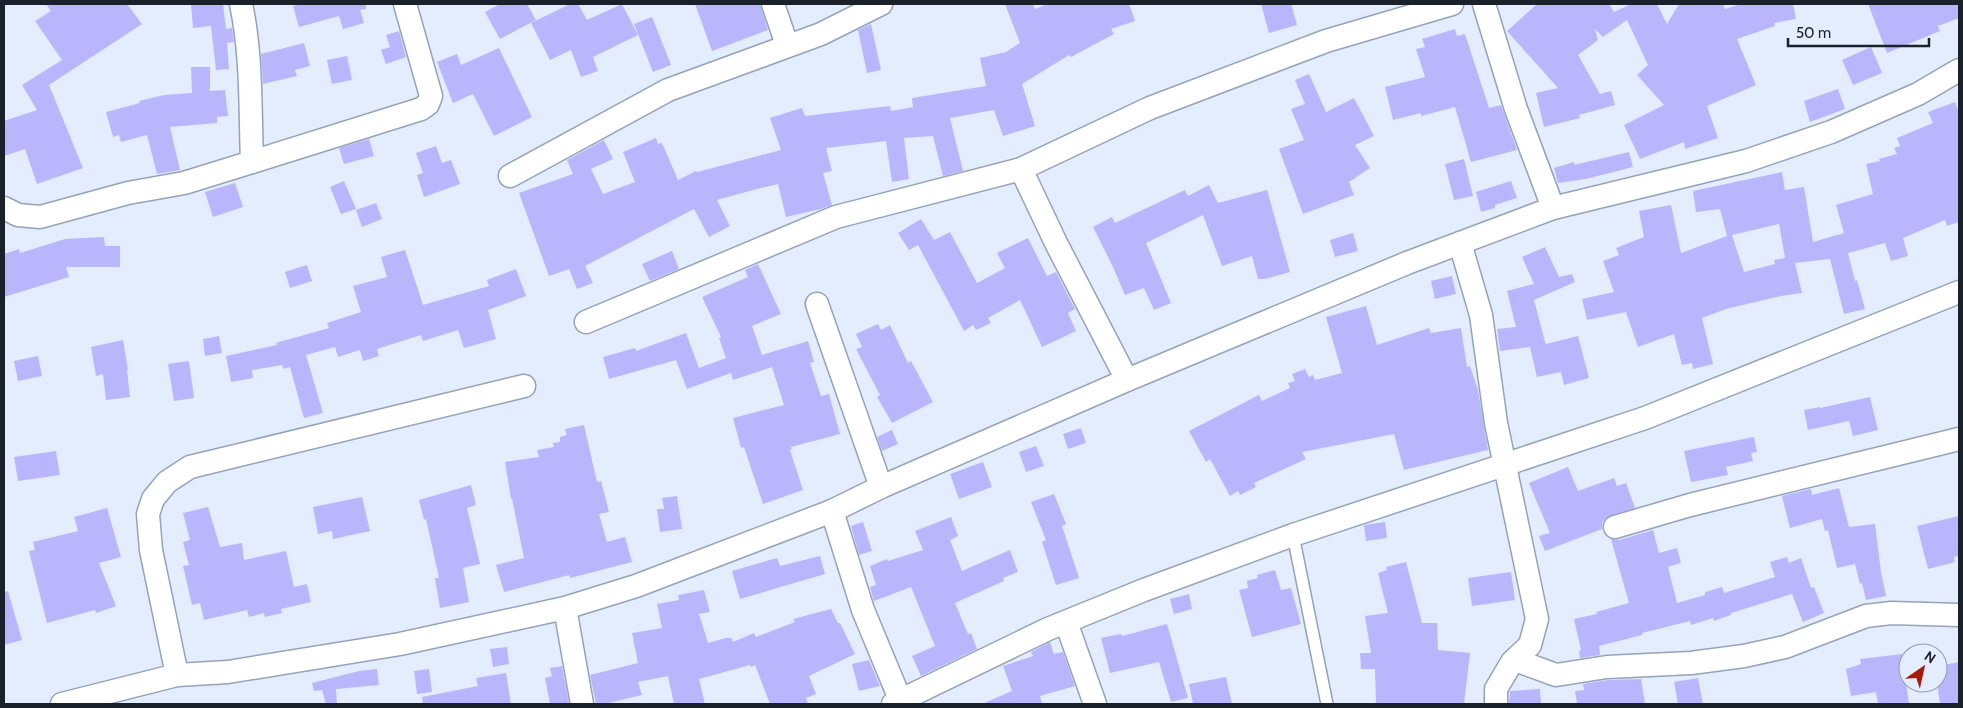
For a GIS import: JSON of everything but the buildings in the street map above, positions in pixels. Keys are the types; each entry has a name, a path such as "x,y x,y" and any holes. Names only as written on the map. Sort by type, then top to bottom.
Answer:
{"street":[{"path":"241,4 250,90 252,162"},
{"path":"4,208 18,215 40,216 128,193 184,183 421,109 428,104 431,96 405,4"},
{"path":"773,4 787,45"},
{"path":"510,176 668,90 820,34 881,4"},
{"path":"586,322 836,217 1021,169 1150,108 1326,41 1452,4"},
{"path":"1484,4 1516,109 1553,208"},
{"path":"62,704 178,676 228,672 400,644 565,608 636,586 832,511 881,487 1127,380 1407,263 1553,208 1746,161 1831,132 1918,94 1959,70"},
{"path":"1021,169 1056,243 1127,380"},
{"path":"1460,243 1481,314 1496,423 1537,619 1530,645 1515,660 1496,689 1496,704"},
{"path":"832,511 863,610 899,703 1048,630 1144,590 1293,535 1645,418 1959,292"},
{"path":"817,304 881,487"},
{"path":"178,676 151,550 148,514 153,498 167,482 190,467 524,386"},
{"path":"1615,528 1690,505 1959,439"},
{"path":"565,608 582,704"},
{"path":"1515,660 1556,675 1607,667 1691,663 1744,656 1785,647 1866,616 1891,613 1959,615"},
{"path":"1066,622 1095,704"}],"lane":[{"path":"1293,535 1328,704"}]}
